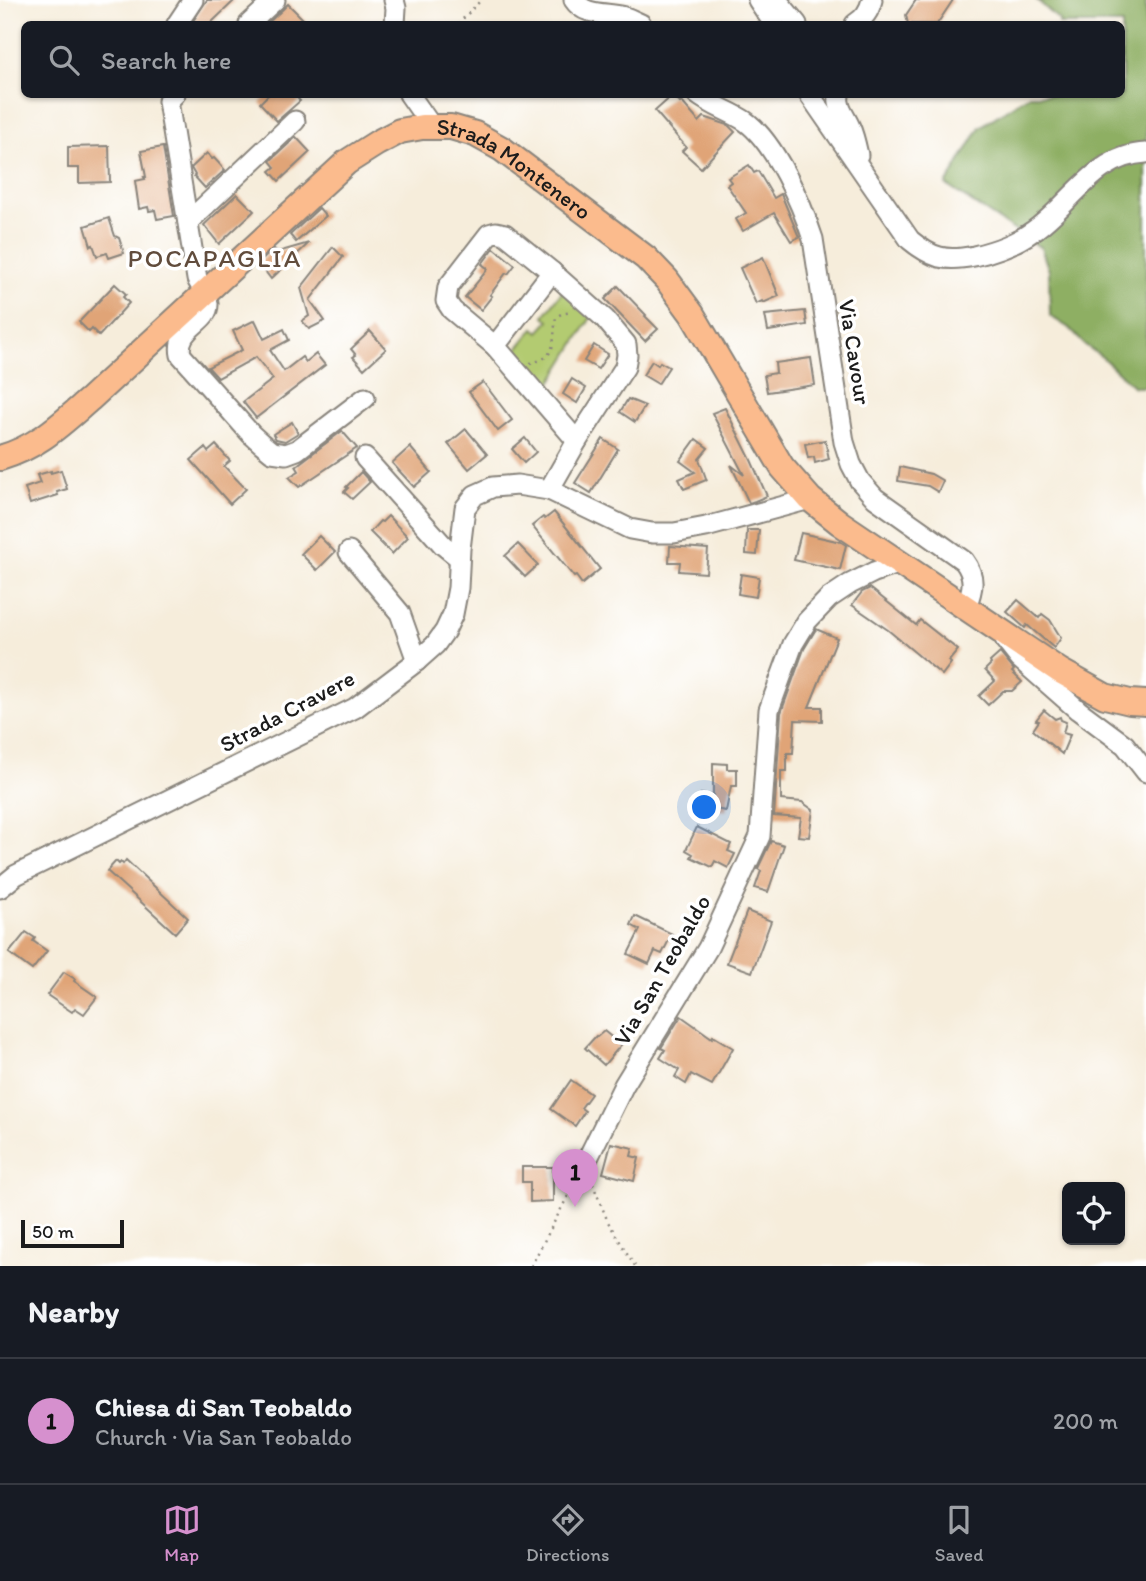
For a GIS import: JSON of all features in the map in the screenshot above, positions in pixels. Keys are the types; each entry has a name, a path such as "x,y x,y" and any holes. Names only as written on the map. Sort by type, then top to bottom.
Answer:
{"main road":[{"name":"Strada Montenero","path":"0,458 40,441 54,430 347,162 400,131 451,127 475,134 502,149 646,258 667,280 692,314 782,467 810,499 840,523 1060,671 1105,696 1146,703"}],"street":[{"path":"179,21 193,0"},
{"path":"252,21 275,0"},
{"path":"394,0 395,21"},
{"path":"574,0 580,8 634,21"},
{"path":"758,0 772,21"},
{"path":"777,0 794,21"},
{"path":"859,21 865,17 872,0"},
{"path":"170,98 197,279 209,301 208,310 182,338 179,345 181,355 251,434 272,452 285,454 297,450 365,398"},
{"path":"412,98 432,127"},
{"name":"Via Cavour","path":"703,98 744,120 757,131 788,181 813,239 844,442 851,464 860,481 875,498 964,561 972,579 972,591 966,607"},
{"path":"812,98 910,240 925,253 940,258 954,259 998,250 1033,232 1097,171 1112,162 1146,153"},
{"path":"838,98 840,110 850,128 862,170"},
{"path":"188,222 295,121"},
{"path":"549,490 625,367 626,344 583,299 505,234 489,234 448,287 446,301 452,310 495,346 577,441"},
{"path":"495,346 552,272"},
{"path":"365,458 443,545 459,558"},
{"name":"Strada Cravere","path":"0,888 16,875 355,708 417,661 435,645 453,614 465,508 475,495 493,487 517,485 549,490 630,528 653,533 674,533 706,527 810,499"},
{"path":"349,552 400,613 417,661"},
{"name":"Via San Teobaldo","path":"585,1164 624,1085 708,948 760,836 769,710 793,644 807,621 829,598 874,572 901,563"},
{"path":"996,628 1020,659 1078,710 1125,745 1146,772"}],"path":[{"path":"461,21 481,0"},
{"path":"516,371 549,355 554,342 556,317 570,313 583,299"},
{"path":"531,1266 585,1164"},
{"path":"585,1164 608,1222 635,1266"}],"green space":[{"path":"1037,0 1146,0 1146,387 1134,387 1069,328 1050,316 1049,271 1041,248 946,185 980,127 1024,98 1125,98 1125,21 1059,20"},
{"path":"564,289 592,316 545,392 512,355 534,328 539,332 549,321 544,316"}],"building":[{"path":"207,0 235,0 213,21 193,21"},
{"path":"916,0 953,0 939,21 907,21 906,15"},
{"path":"288,4 305,21 270,21"},
{"path":"265,98 297,98 300,101 277,121 260,103"},
{"path":"670,98 676,98 699,122 704,117 728,125 735,132 701,168 682,151 686,147 655,111"},
{"path":"296,137 310,152 279,181 270,171 275,167 270,161"},
{"path":"109,146 110,182 79,183 79,168 68,168 68,147"},
{"path":"163,147 174,216 157,219 155,210 149,211 148,207 139,209 135,181 146,177 141,151"},
{"path":"207,153 225,170 205,188 194,176 191,168"},
{"path":"749,165 754,173 758,171 774,198 781,194 799,237 791,241 774,213 743,231 736,219 746,213 727,185 731,182 728,178"},
{"path":"237,194 254,211 219,244 204,225"},
{"path":"319,208 326,216 296,242 290,235"},
{"path":"109,218 124,253 109,258 107,253 97,256 85,226"},
{"path":"309,243 271,279 259,263 274,249 278,252"},
{"path":"333,247 343,257 310,300 325,321 309,329 302,321 309,316 301,288"},
{"path":"494,248 515,265 506,273 481,310 465,297 488,269 482,264"},
{"path":"763,257 779,296 756,304 740,268"},
{"path":"115,284 126,294 123,297 129,303 99,336 92,329 89,332 79,322"},
{"path":"618,286 658,329 645,341 605,299"},
{"path":"805,311 807,325 768,331 765,315"},
{"path":"255,320 264,339 284,329 289,340 270,350 284,371 302,357 306,362 316,354 325,365 256,418 243,402 273,379 256,357 218,378 208,367 242,350 233,331"},
{"path":"370,331 386,349 364,369 353,357 356,355 351,349"},
{"path":"594,345 608,354 598,369 584,361"},
{"path":"811,358 815,385 767,392 764,375 776,373 775,363"},
{"path":"652,361 669,367 658,384 643,375"},
{"path":"572,379 586,388 577,403 563,394"},
{"path":"483,382 512,420 498,431 469,392"},
{"path":"628,399 645,406 635,422 620,412"},
{"path":"725,408 767,496 749,503 731,465 744,475 712,413"},
{"path":"292,422 298,433 285,441 276,439 273,434"},
{"path":"466,429 487,454 469,469 448,444"},
{"path":"342,431 357,448 299,487 289,477 299,471 296,466"},
{"path":"525,438 536,452 524,463 512,449"},
{"path":"603,439 618,449 591,493 575,483"},
{"path":"696,439 708,448 699,459 707,481 684,489 679,479 695,472 680,461"},
{"path":"825,440 829,459 815,463 814,457 808,458 805,444"},
{"path":"216,445 230,461 224,466 246,489 230,504 191,460 205,448 208,452"},
{"path":"410,447 431,472 414,487 392,463"},
{"path":"900,467 931,474 943,481 938,492 928,486 898,481"},
{"path":"61,470 67,489 57,492 58,495 30,504 25,488 40,483 37,475"},
{"path":"361,472 370,482 352,499 344,492"},
{"path":"554,512 600,569 582,584 532,526"},
{"path":"388,516 408,537 392,554 370,532"},
{"path":"747,530 759,530 757,555 746,554"},
{"path":"801,533 846,545 840,570 794,560"},
{"path":"319,536 335,552 317,570 301,554"},
{"path":"518,544 538,565 525,577 505,556"},
{"path":"670,546 708,549 706,573 679,571 680,562 669,562"},
{"path":"741,574 759,577 756,597 738,594"},
{"path":"870,588 916,625 920,620 958,650 942,675 888,630 852,605 862,592"},
{"path":"1018,600 1039,618 1042,614 1050,620 1061,638 1054,648 1007,612"},
{"path":"816,629 837,638 809,707 822,707 822,721 795,720 793,753 787,753 787,771 781,771 781,800 802,802 813,810 809,837 798,836 801,818 774,816 781,713 804,649"},
{"path":"1000,653 1022,682 1012,691 1003,691 988,705 979,696 995,681 985,670"},
{"path":"1044,710 1055,719 1060,717 1066,722 1063,733 1070,735 1062,754 1033,730 1039,721 1036,720"},
{"path":"713,763 727,764 727,769 737,769 737,786 731,786 726,811 703,807 701,794 713,796"},
{"path":"697,827 731,844 728,851 735,854 728,868 715,861 712,867 691,857 693,854 686,850"},
{"path":"771,841 784,845 768,892 755,888 761,871 759,866"},
{"path":"126,860 188,918 175,933 107,871 116,861 123,864"},
{"path":"747,911 771,921 752,972 727,963"},
{"path":"635,916 672,934 662,954 655,951 649,964 628,954 640,930 631,925"},
{"path":"26,932 47,951 32,970 9,953"},
{"path":"64,972 97,997 84,1014 75,1008 72,1012 47,995"},
{"path":"681,1016 712,1038 713,1036 733,1048 712,1085 691,1074 686,1084 675,1077 679,1070 660,1058 665,1050 661,1048"},
{"path":"604,1031 621,1045 604,1065 585,1048"},
{"path":"571,1080 591,1094 581,1108 585,1111 575,1126 551,1109"},
{"path":"611,1143 633,1148 631,1156 639,1158 634,1181 603,1173"},
{"path":"522,1167 553,1167 553,1201 530,1202 530,1182 522,1182"}],"place":[{"name":"Chiesa di San Teobaldo","path":"575,1207"}],"district":[{"name":"POCAPAGLIA","path":"215,258"}]}
